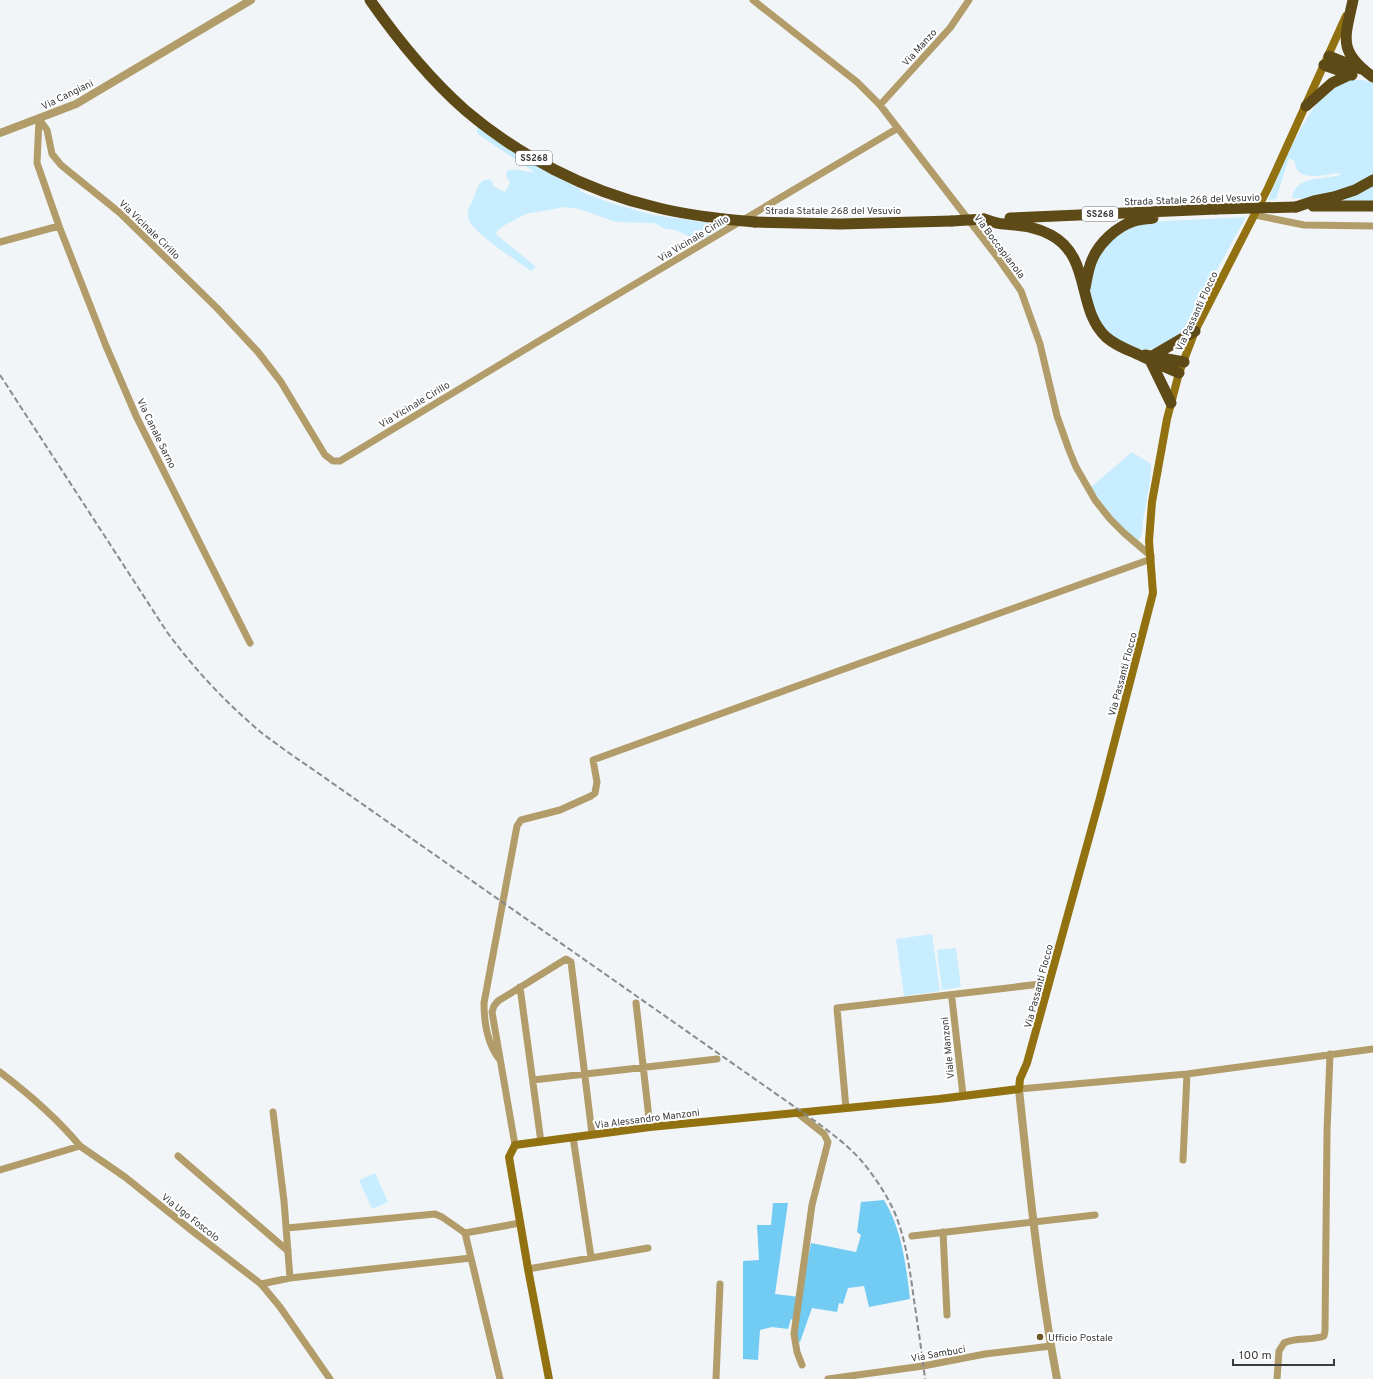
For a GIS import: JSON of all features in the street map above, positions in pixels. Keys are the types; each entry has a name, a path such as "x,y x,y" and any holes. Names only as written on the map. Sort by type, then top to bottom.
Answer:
{"highway":[{"name":"Strada Statale 268 del Vesuvio","path":"370,0 388,25 426,71 466,110 508,143 563,174 594,188 628,200 685,214 754,222 847,224 952,221 1216,209 1373,206"},
{"path":"1353,0 1345,38 1346,46 1352,58 1363,70 1373,77"},
{"path":"1327,60 1363,70"},
{"path":"1327,60 1349,75 1373,77"},
{"path":"1306,106 1332,83 1349,75"},
{"path":"1296,207 1355,190 1373,180"},
{"path":"1085,290 1092,260 1099,248 1110,235 1121,227 1134,221 1153,218 1187,216 1216,209"},
{"path":"984,219 1003,224 1021,225 1035,228 1052,235 1066,247 1076,262 1090,311 1096,324 1105,336 1136,354 1153,359 1184,362"},
{"path":"1153,359 1195,332"},
{"path":"1153,359 1179,373"},
{"path":"1153,359 1171,403"}],"main road":[{"name":"Via Passanti Flocco","path":"1019,1089 1020,1079 1027,1063 1100,798 1153,593 1149,540 1152,502 1171,403 1179,373 1195,332 1255,215 1327,60 1353,0"},
{"name":"Via Alessandro Manzoni","path":"515,1146 650,1127 939,1099 1019,1089"},
{"path":"515,1146 509,1157 549,1379"}],"street":[{"name":"Via Cangiani","path":"59,226 37,163 39,119 76,104 251,0"},
{"name":"Via Boccapianola","path":"753,0 857,82 880,105 998,258 1021,291 1040,344 1057,416 1076,467 1096,500 1110,519 1151,558"},
{"name":"Via Manzo","path":"880,105 950,28 969,0"},
{"name":"Via Vicinale Cirillo","path":"39,119 47,130 52,154 61,165 120,213 217,308 258,352 281,382 325,455 333,461 340,460 898,128"},
{"path":"0,133 39,119"},
{"path":"1255,215 1304,225 1373,226"},
{"path":"0,242 59,226"},
{"name":"Via Canale Sarno","path":"59,226 106,346 137,418 250,643"},
{"path":"500,1060 494,1053 489,1038 484,1012 484,1003 517,826 521,820 560,810 596,793 597,782 593,760 1151,558"},
{"path":"515,1146 492,1012 498,1001 566,959 572,962 592,1134"},
{"path":"846,1108 836,1008 1049,983"},
{"path":"520,987 542,1142"},
{"name":"Viale Manzoni","path":"952,999 963,1095"},
{"path":"636,1003 642,1067 650,1127"},
{"path":"1019,1089 1187,1074 1373,1049"},
{"path":"1277,1379 1279,1351 1284,1342 1324,1336 1325,1331 1327,1132 1330,1054"},
{"path":"533,1080 716,1059"},
{"name":"Via Ugo Foscolo","path":"0,1072 23,1089 68,1132 80,1146 125,1177 261,1284 280,1307 330,1379"},
{"path":"1183,1160 1187,1074"},
{"name":"Via Passanti Flocco","path":"1019,1089 1033,1222 1057,1379"},
{"path":"273,1112 287,1228 290,1278"},
{"path":"796,1112 824,1134 828,1142 812,1205 794,1334 797,1352 802,1365"},
{"path":"573,1137 591,1257"},
{"path":"0,1170 80,1146"},
{"path":"178,1156 288,1251"},
{"path":"287,1228 435,1214 442,1217 465,1233 500,1379"},
{"path":"912,1236 1095,1215"},
{"path":"465,1233 520,1223"},
{"path":"944,1232 947,1315"},
{"path":"528,1269 648,1248"},
{"path":"261,1284 290,1278 471,1258"},
{"path":"716,1379 720,1284"},
{"name":"Via Sambuci","path":"828,1379 923,1366 985,1354 1051,1346"}],"shaded area":[{"path":"1364,80 1373,83 1373,178 1312,199 1292,198 1294,191 1304,182 1340,175 1339,173 1319,176 1305,175 1300,173 1296,168 1295,161 1289,158 1276,199 1268,200 1294,142 1319,100 1332,87 1343,82"},
{"path":"477,126 514,152 580,189 581,192 611,203 653,215 726,226 699,242 675,230 666,229 654,223 616,222 579,209 565,207 526,214 505,225 496,232 497,235 536,267 531,271 485,238 471,223 468,217 469,208 481,182 491,180 493,186 505,192 510,183 506,175 507,171 516,170 533,172 479,135 477,132"},
{"path":"1373,185 1373,201 1340,201 1340,200"},
{"path":"1246,217 1182,333 1154,349 1142,350 1125,345 1102,326 1095,312 1089,289 1090,281 1100,251 1124,230 1147,222"},
{"path":"1132,452 1151,464 1142,533 1139,540 1126,532 1091,487"},
{"path":"932,934 940,991 904,996 896,939"},
{"path":"956,948 961,987 942,990 937,950"},
{"path":"375,1173 388,1202 372,1209 359,1180"},
{"path":"884,1200 895,1223 899,1236 905,1261 910,1299 869,1307 864,1286 848,1288 843,1304 839,1303 837,1312 812,1308 800,1342 794,1340 797,1322 791,1319 788,1329 772,1327 760,1330 758,1360 743,1359 743,1261 759,1260 757,1225 771,1225 773,1203 788,1203 775,1294 800,1297 811,1243 856,1252 861,1235 857,1232 861,1202"}],"railway":[{"path":"0,375 167,632 200,673 224,699 250,723 291,754 817,1123 839,1139 859,1158 887,1197 902,1233 909,1266 925,1379"}],"place":[{"name":"Ufficio Postale","path":"1040,1337"}]}
